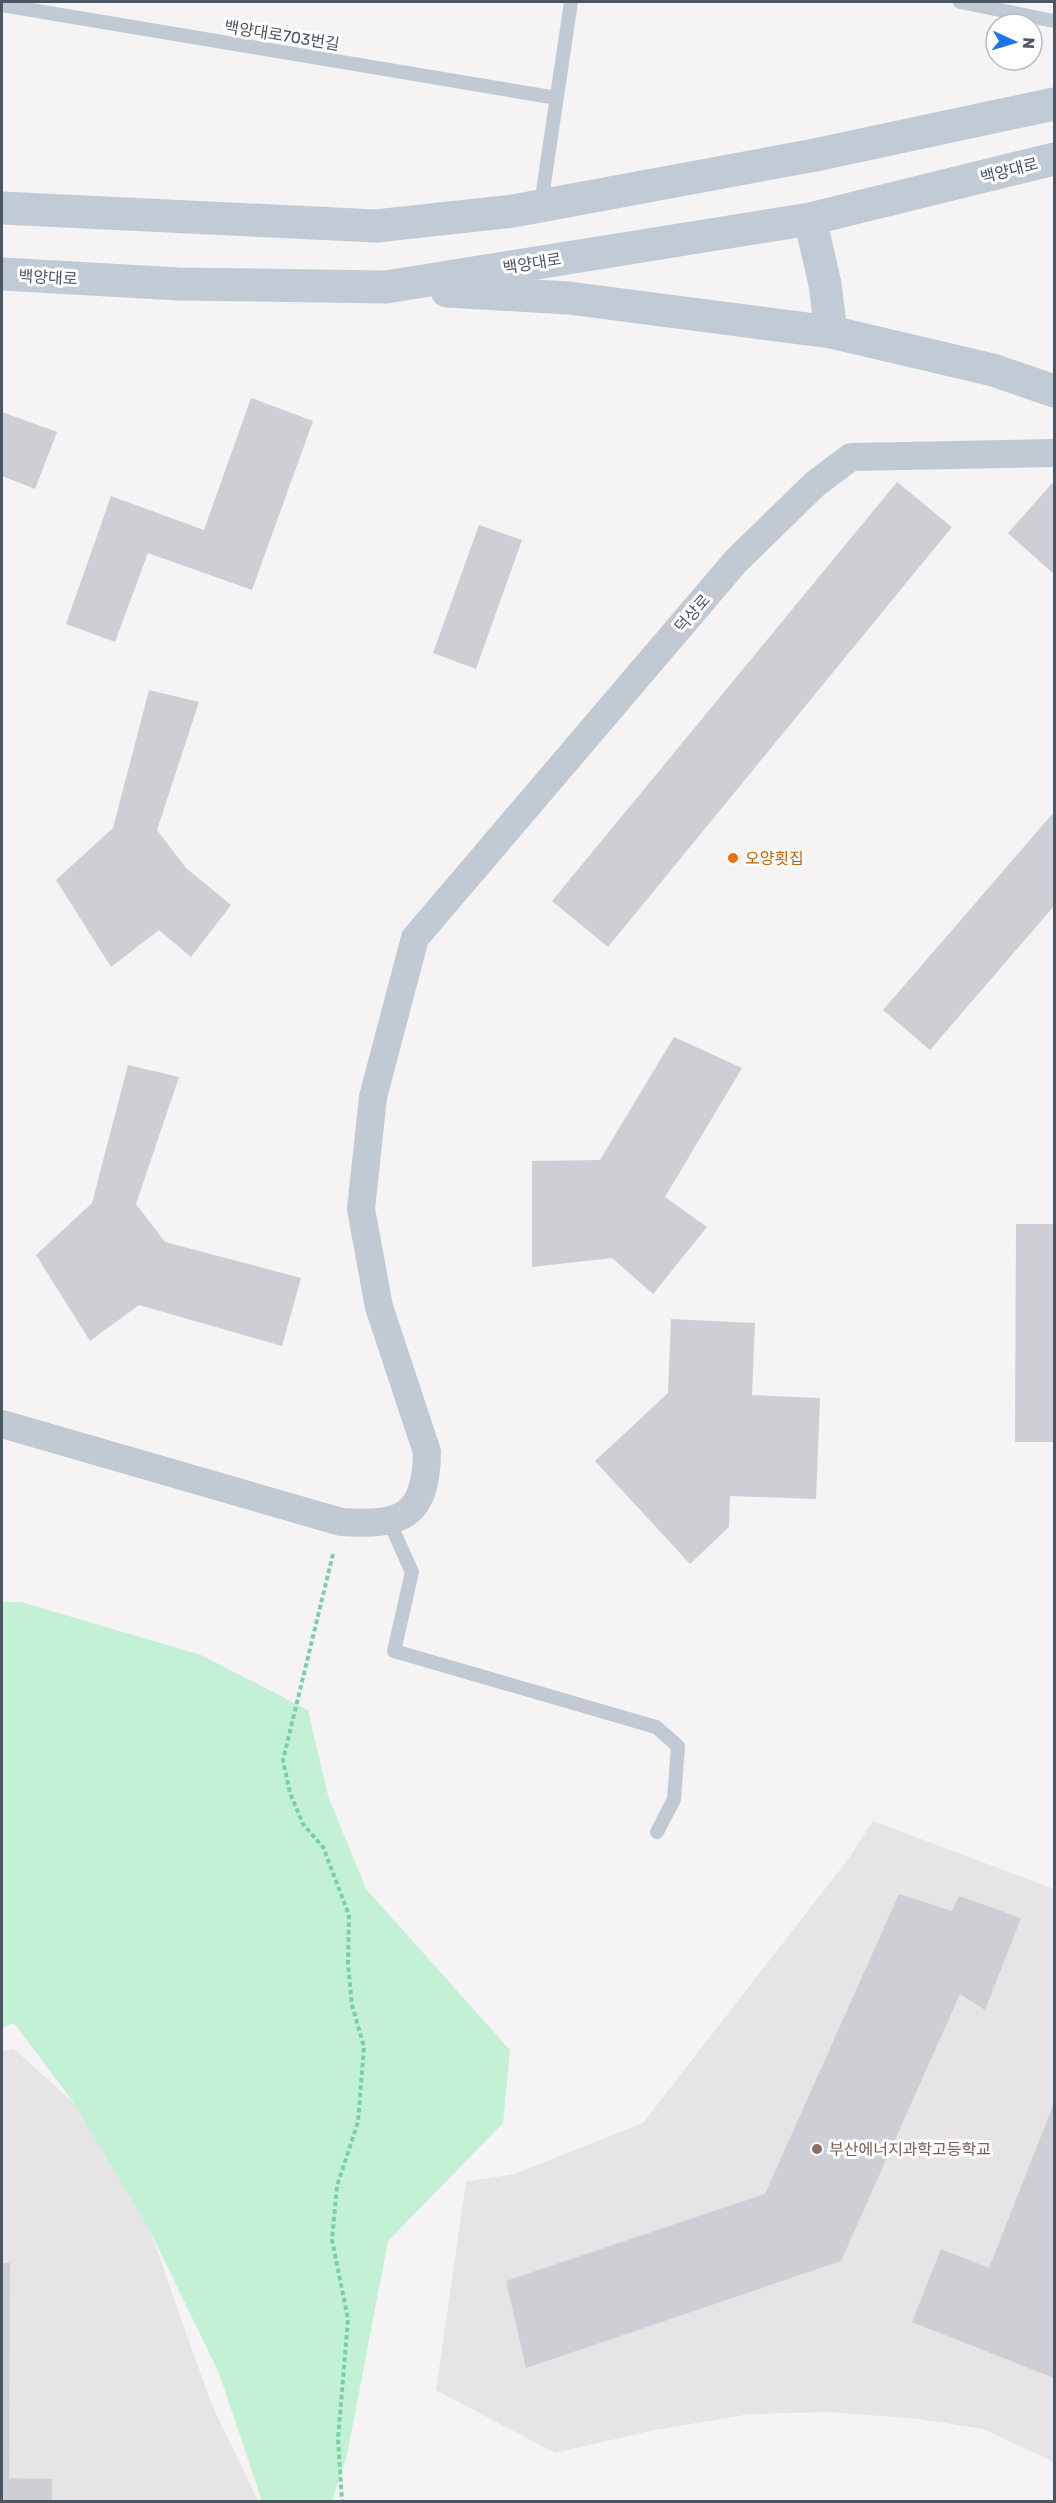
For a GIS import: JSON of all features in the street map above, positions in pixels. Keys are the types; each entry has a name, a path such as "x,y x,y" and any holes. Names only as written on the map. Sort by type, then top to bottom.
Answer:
{"main road":[{"path":"2,208 376,226 541,206 815,155 1054,104"},
{"name":"백양대로","path":"2,274 179,284 386,287 810,219 1054,159"},
{"path":"810,219 825,284 831,332"},
{"path":"386,287 569,298 831,332 993,370 1054,391"}],"street":[{"name":"덕상로","path":"389,1521 410,1510 419,1499 426,1477 427,1452 379,1307 361,1209 373,1097 415,938 736,561 815,484 851,458 1054,453"},
{"path":"2,1424 341,1522 373,1524 389,1521"}],"lane":[{"path":"541,206 571,2"},
{"path":"960,2 1054,21"},
{"name":"백양대로703번길","path":"2,5 557,98"},
{"path":"389,1521 412,1572 394,1651 656,1727 678,1746 674,1799 657,1832"}],"path":[{"path":"341,1522 283,1760 290,1793 303,1824 323,1847 349,1915 348,1964 352,2005 364,2047 358,2122 337,2186 332,2240 348,2319 338,2439 342,2502"}],"shaded area":[{"name":"부산에너지과학고등학교","path":"873,1821 1054,1889 1054,2462 983,2429 920,2419 829,2412 750,2414 654,2430 555,2453 436,2390 466,2182 514,2174 643,2123 849,1858"},
{"path":"14,2049 74,2103 149,2228 211,2403 258,2501 2,2502 2,2051"}],"green space":[{"path":"2,1602 21,1602 201,1655 308,1710 328,1796 366,1889 510,2050 503,2123 388,2241 347,2455 332,2501 262,2501 219,2373 149,2229 74,2103 14,2023 2,2028"}],"building":[{"path":"251,398 313,421 252,590 148,553 115,642 66,624 111,496 204,530"},
{"path":"2,412 57,432 35,489 2,476"},
{"path":"1054,481 1054,574 1008,533"},
{"path":"897,482 952,527 608,947 552,901"},
{"path":"479,525 522,540 476,669 433,653"},
{"path":"149,690 199,702 157,830 186,868 231,905 191,957 159,930 111,967 56,880 113,828"},
{"path":"1054,812 1054,906 930,1050 883,1010"},
{"path":"674,1037 742,1068 665,1197 707,1227 653,1294 612,1258 532,1267 532,1161 600,1160"},
{"path":"128,1065 179,1077 136,1204 165,1242 301,1278 282,1346 139,1305 90,1341 36,1255 92,1203"},
{"path":"1016,1224 1054,1224 1054,1442 1015,1442"},
{"path":"671,1319 755,1323 752,1395 820,1398 816,1499 730,1496 729,1527 690,1564 595,1461 668,1393"},
{"path":"899,1894 952,1911 959,1896 1021,1918 985,2010 960,1994 841,2261 526,2368 506,2281 765,2194"},
{"path":"1054,2103 1054,2378 912,2322 941,2249 989,2268"},
{"path":"2,2263 10,2263 9,2478 52,2479 52,2502 2,2502"}],"place":[{"name":"오양횟집","path":"733,858"},
{"name":"부산에너지과학고등학교","path":"817,2149"}]}
